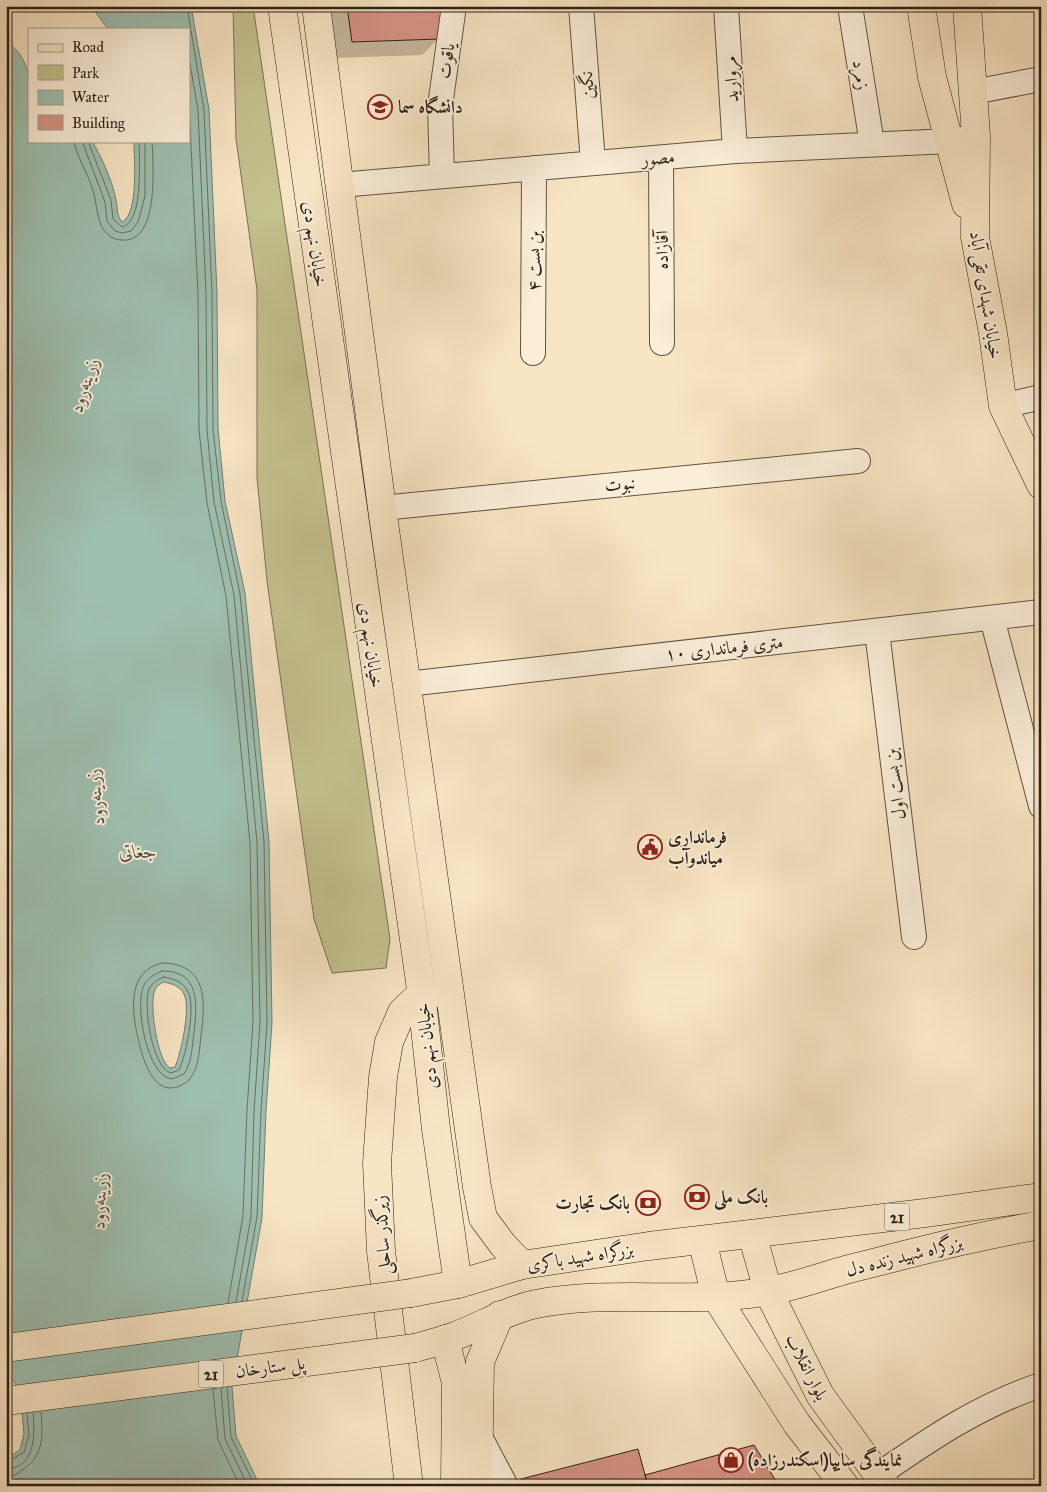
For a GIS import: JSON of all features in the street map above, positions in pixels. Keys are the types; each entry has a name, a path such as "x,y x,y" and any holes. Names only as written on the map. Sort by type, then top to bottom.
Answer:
{"main road":[{"name":"خیابان نهم دی","path":"282,6 421,994 436,1130 458,1284"},
{"name":"خیابان نهم دی","path":"316,6 382,508 477,1187 483,1218 503,1245 522,1265"},
{"path":"921,6 932,77 975,237"},
{"name":"خیابان شهدای تقی آباد","path":"967,6 976,136 975,237 993,333 1003,406 1041,485"},
{"path":"307,188 340,185"},
{"path":"421,994 451,993"},
{"name":"زیرگذر ساحلی","path":"409,1486 381,1251 377,1163 383,1076 389,1042 402,1012 421,994"},
{"name":"بزرگراه شهید زنده دل","path":"752,1234 1041,1197"},
{"name":"بزرگراه شهید زنده دل","path":"768,1291 815,1281 836,1273 936,1246 1041,1225"},
{"name":"بزرگراه شهید باکری","path":"6,1348 411,1294 458,1284 522,1265 752,1234"},
{"name":"بلوار انقلاب","path":"752,1234 768,1291 820,1396 882,1480"},
{"name":"بلوار انقلاب","path":"702,1240 716,1297 797,1424 845,1486"},
{"name":"21","path":"445,1339 500,1315 536,1304 571,1300 671,1296 716,1297 768,1291"},
{"path":"495,1483 479,1435 480,1362 500,1315"},
{"path":"445,1339 456,1383 455,1486"},
{"name":"پل ستارخان","path":"6,1401 415,1348 445,1339"},
{"path":"797,1424 830,1410"}],"street":[{"name":"یاقوت","path":"442,176 440,106 454,6"},
{"name":"نگین","path":"580,6 593,164"},
{"name":"مروارید","path":"726,6 735,151"},
{"name":"زمرد","path":"850,6 872,144"},
{"path":"973,92 1041,78"},
{"name":"مصور","path":"340,185 735,151 950,141 976,136"},
{"name":"آقازاده","path":"661,158 662,343"},
{"name":"بن بست ۴","path":"533,353 534,168"},
{"path":"1003,406 1041,397"},
{"name":"نبوت","path":"382,508 858,461"},
{"name":"۱۰ متری فرمانداری","path":"407,684 1041,612"},
{"path":"992,618 1041,806"},
{"name":"بن بست اول","path":"877,631 914,937"},
{"path":"882,1480 944,1429 1010,1396 1041,1386"}],"green space":[{"path":"233,6 253,6 390,939 386,968 332,973 314,919 267,581 257,478 257,290 236,139"}],"water":[{"name":"جغاتی","path":"91,6 191,6 209,109 217,293 218,428 225,501 245,593 269,842 272,1023 262,1218 232,1387 236,1436 260,1486 6,1486 6,1459 20,1450 24,1434 20,1391 6,1370 6,42 16,50 24,61 28,73 28,142 93,142 109,177 117,203 118,214 122,222 127,217 131,208 135,172 134,142 190,142 190,28 107,28","holes":["162,983 176,986 184,994 186,1020 180,1052 175,1067 170,1068 165,1063 158,1044 153,1000 155,989"]}],"building":[{"path":"347,6 444,6 440,39 352,42"},
{"name":"نمایندگی سایپا(اسکندرزاده)","path":"754,1445 779,1486 648,1486 645,1475"},
{"path":"638,1449 648,1486 523,1486 521,1479"}],"place":[{"name":"دانشگاه سما","path":"380,107"},
{"name":"فرمانداری میاندوآب","path":"650,847"},
{"name":"بانک ملی","path":"697,1197"},
{"name":"بانک تجارت","path":"648,1203"},
{"name":"نمایندگی سایپا(اسکندرزاده)","path":"731,1460"}],"water label":[{"name":"زرینه‌رود","path":"84,385"},
{"name":"زرینه‌رود","path":"95,797"},
{"name":"زرینه‌رود","path":"99,1201"}]}
